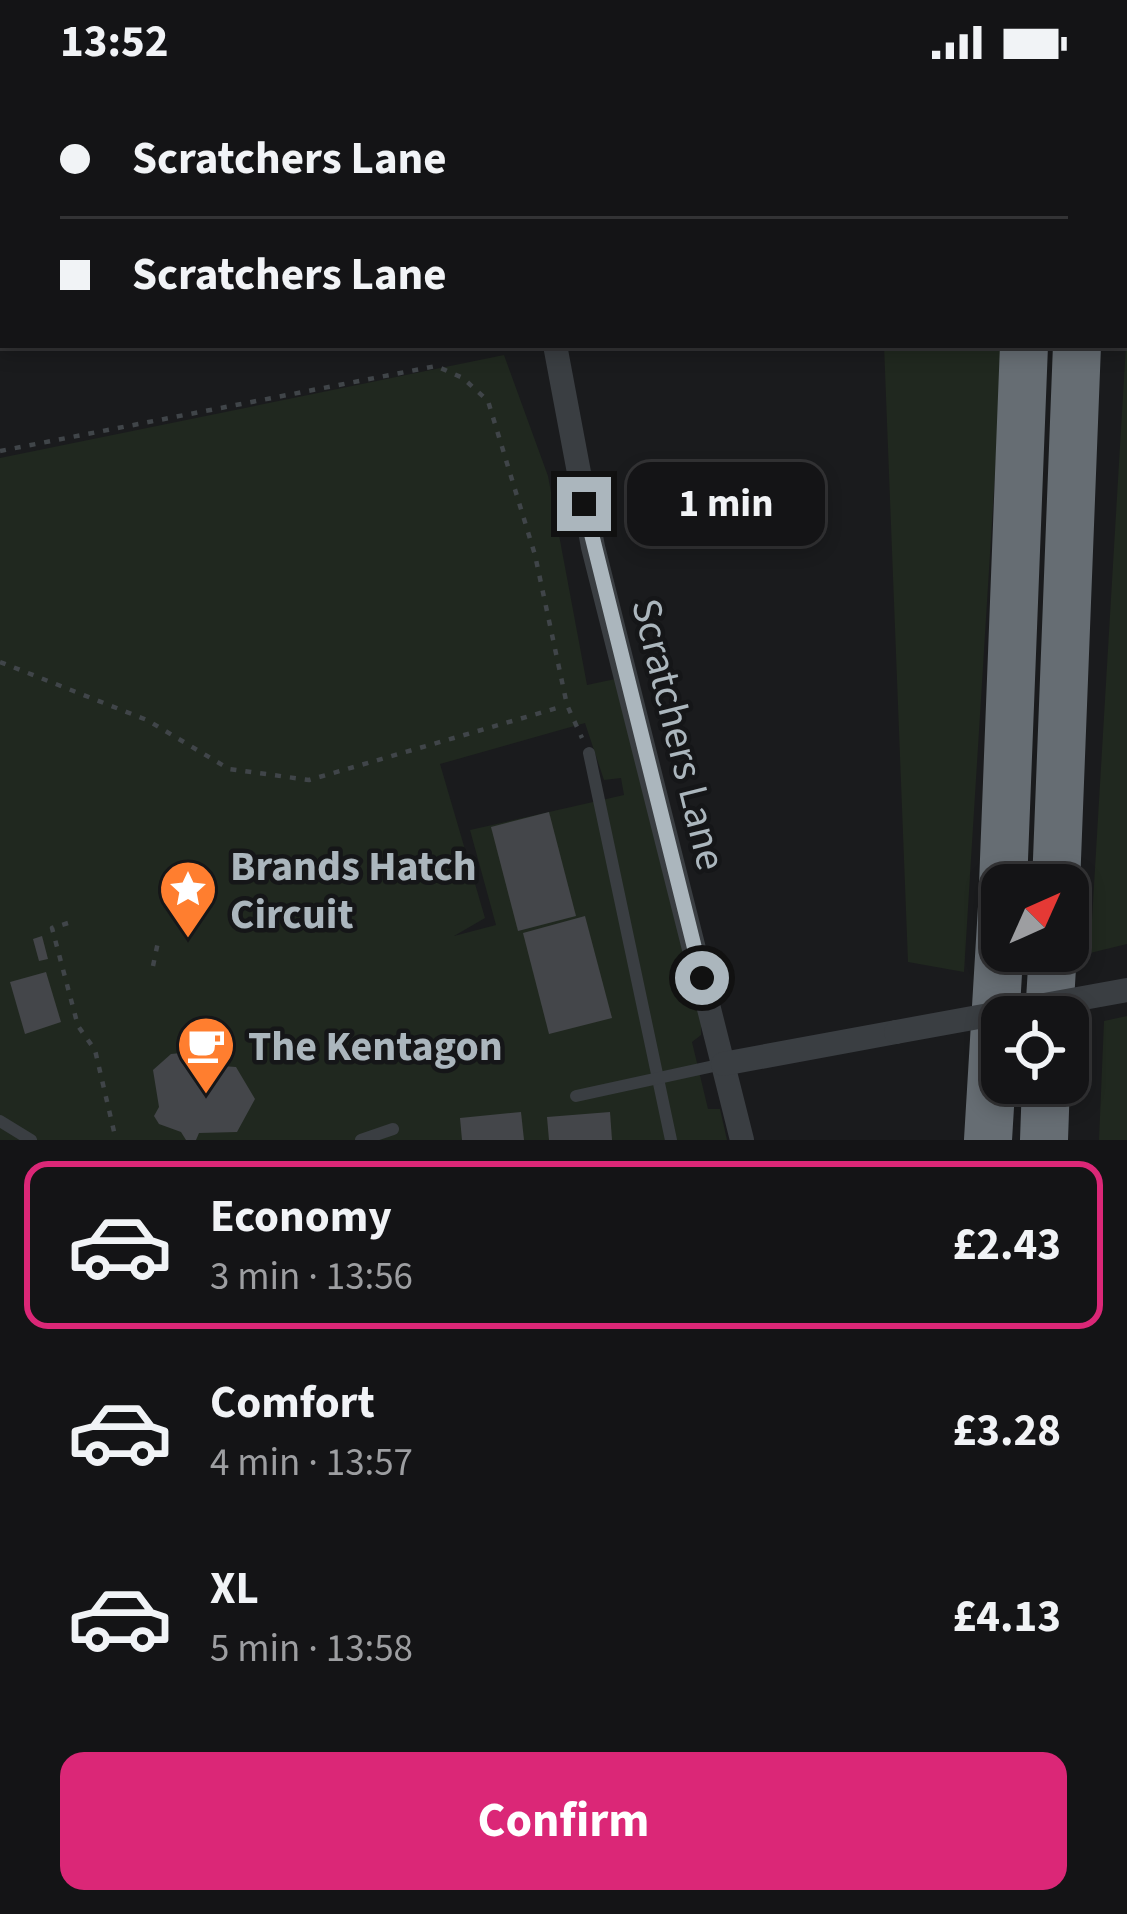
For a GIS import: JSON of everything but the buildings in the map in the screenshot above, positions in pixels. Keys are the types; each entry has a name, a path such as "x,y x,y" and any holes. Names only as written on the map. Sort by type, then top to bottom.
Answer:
{"highway":[{"path":"1004,864 1024,348"},
{"path":"1057,864 1077,348"},
{"path":"988,1140 998,972"},
{"path":"1044,1140 1045,1104"}],"street":[{"name":"Scratchers Lane","path":"556,348 593,547 742,1140"},
{"path":"723,1064 1127,990"}],"lane":[{"path":"589,753 602,794 671,1140"},
{"path":"576,1096 723,1064"},
{"path":"0,1121 31,1140"},
{"path":"361,1140 393,1129"}],"path":[{"path":"0,451 436,366 464,378 488,401 535,556 566,705 589,753"},
{"path":"0,662 147,720 230,770 309,780 566,705"},
{"path":"68,923 52,928 78,1026 95,1050 116,1140"},
{"path":"153,966 159,937"}],"shaded area":[{"path":"884,348 1003,348 964,972 908,962"},
{"path":"1126,348 1127,348 1127,944 1090,953"},
{"path":"504,355 548,476 587,685 620,678 701,1015 701,1035 692,1042 708,1109 720,1109 727,1140 0,1140 0,458","holes":["585,723 604,780 621,778 624,795 470,830 496,925 454,936 485,918 440,764"]},
{"path":"1127,1016 1127,1140 1099,1140 1104,1021"}],"place":[{"name":"Brands Hatch Circuit","path":"188,940"},
{"name":"The Kentagon","path":"206,1096"}],"route":[{"path":"584,504 702,978"}]}
